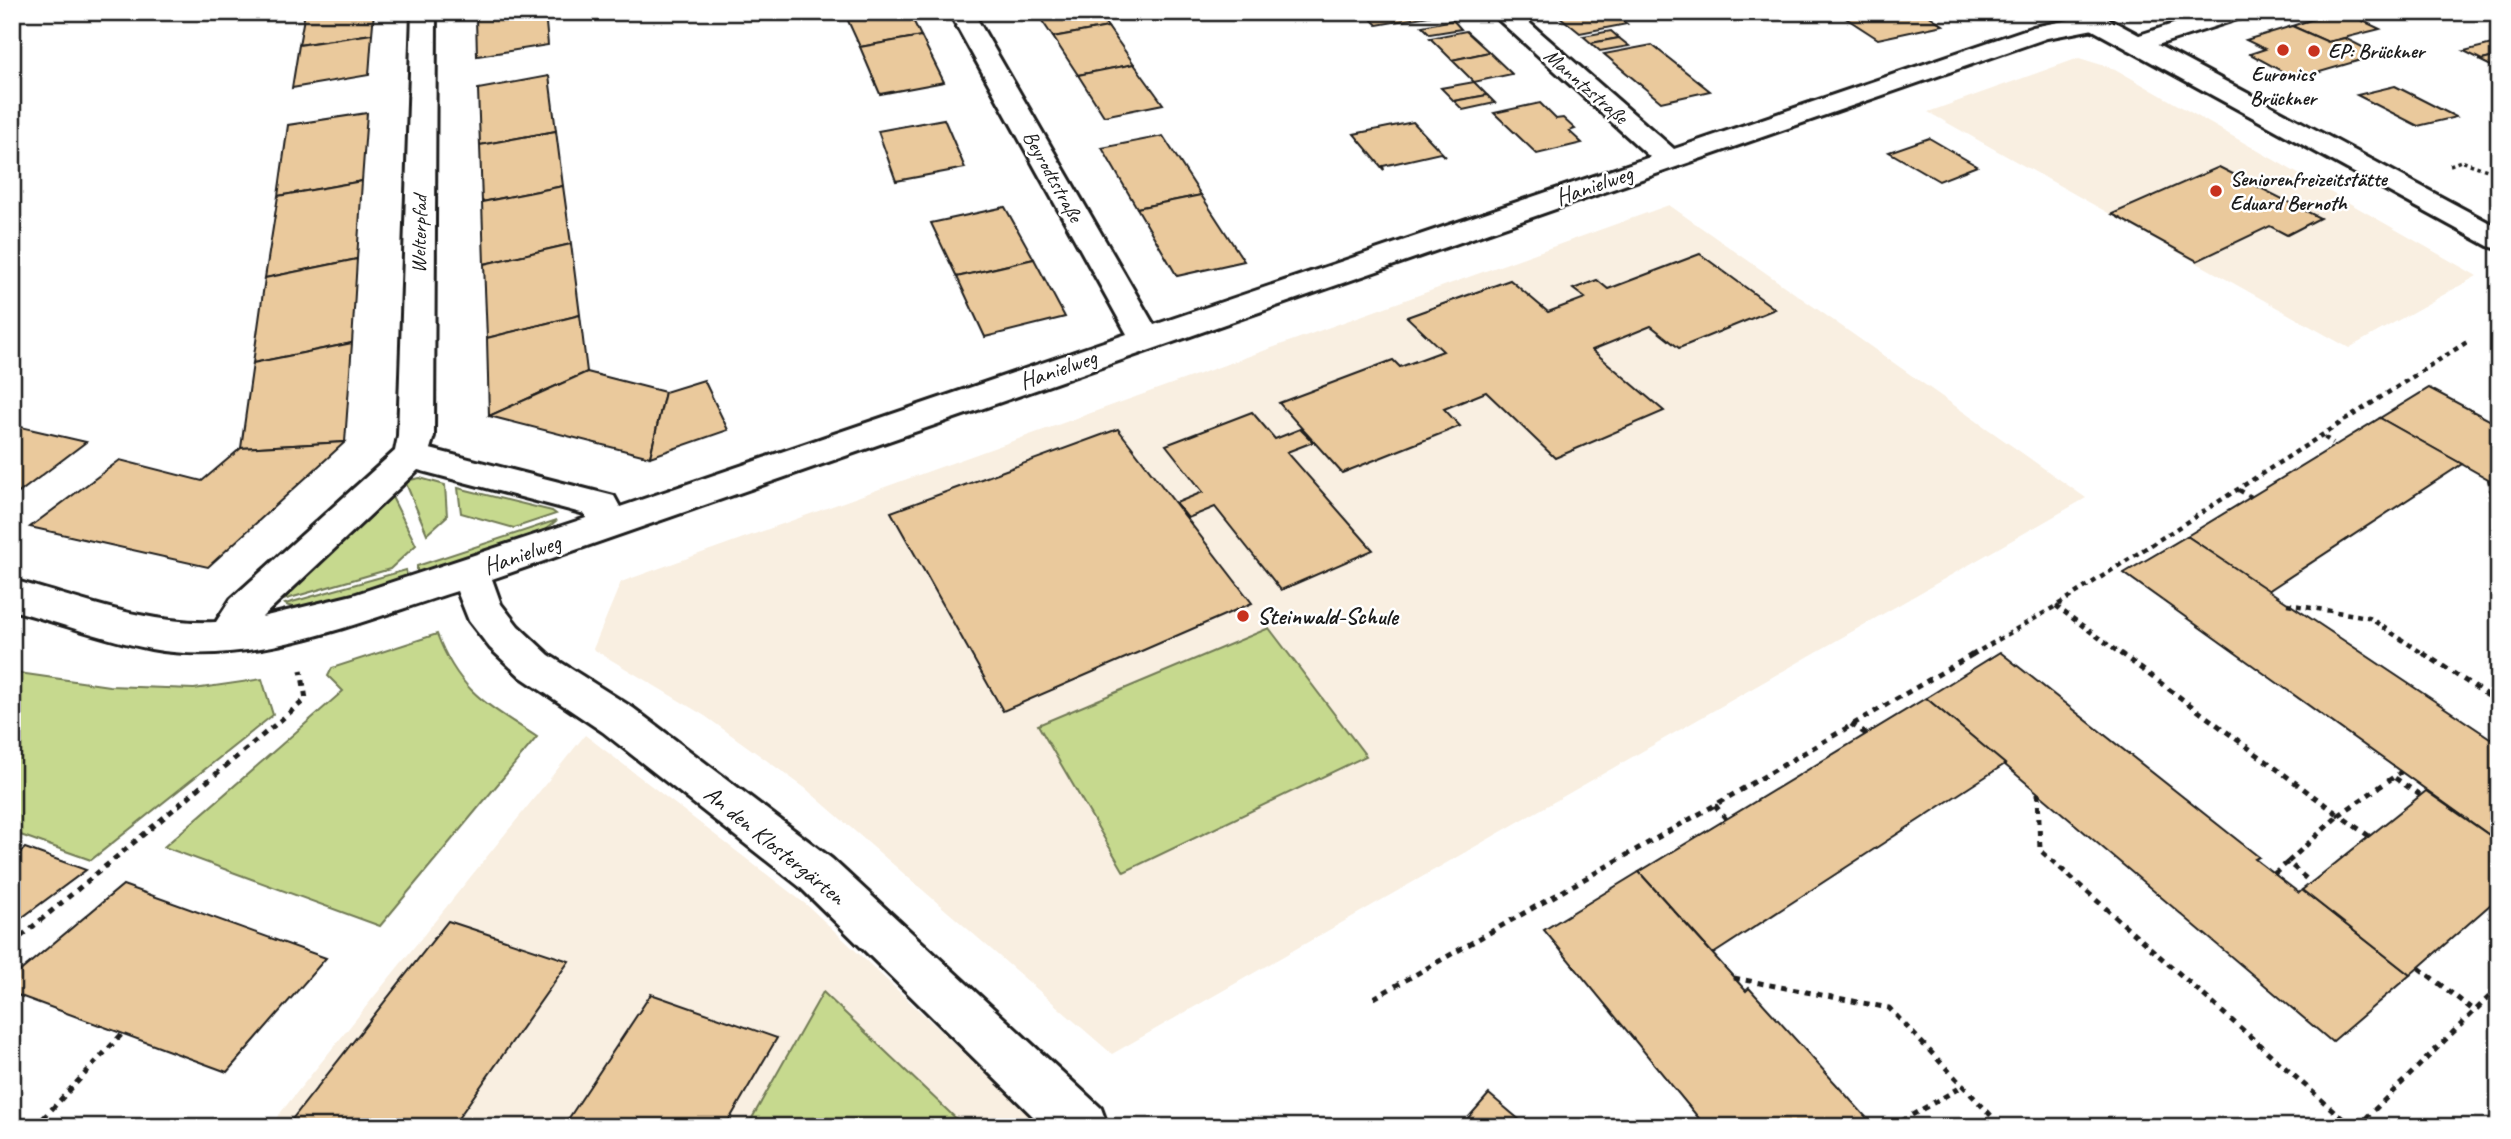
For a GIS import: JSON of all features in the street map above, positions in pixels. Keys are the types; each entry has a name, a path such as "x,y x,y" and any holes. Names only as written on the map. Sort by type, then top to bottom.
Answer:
{"street":[{"name":"Welterpfad","path":"411,456 416,436 424,12"},
{"name":"Beyrodtstraße","path":"961,12 1146,338"},
{"name":"Manntzstraße","path":"1502,12 1669,159"},
{"path":"2136,44 2235,12"},
{"path":"2087,17 2499,240"},
{"name":"Hanielweg","path":"12,596 153,634 228,637 295,625 470,572 2087,17"},
{"path":"228,637 245,608 411,456 601,505 606,525"},
{"name":"An den Klostergärten","path":"470,572 483,610 504,637 535,666 618,720 816,873 1082,1127"}],"path":[{"path":"2450,165 2461,161 2499,174"},
{"path":"1374,998 1715,805 2056,606 2324,437 2470,340"},
{"path":"2324,437 2333,443"},
{"path":"2489,479 2492,492 2499,499"},
{"path":"2239,489 2251,496"},
{"path":"2287,604 2368,617 2499,703"},
{"path":"2056,606 2369,836"},
{"path":"12,944 306,699 300,664"},
{"path":"1851,724 1866,734"},
{"path":"2274,874 2339,815 2395,779 2401,772"},
{"path":"2395,779 2420,795"},
{"path":"2038,793 2040,849 2355,1127 2499,987"},
{"path":"1715,805 1726,819"},
{"path":"2288,862 2311,883"},
{"path":"2419,968 2473,1010"},
{"path":"1734,978 1889,1008 2002,1127"},
{"path":"35,1127 122,1034"},
{"path":"1891,1127 1963,1086"}],"shaded area":[{"path":"2117,12 2205,12 2165,23 2143,21"},
{"path":"2079,58 2115,69 2477,276 2349,348 1928,112"},
{"name":"Steinwald-Schule","path":"1669,205 2086,498 1112,1054 805,788 705,716 593,649 621,582"},
{"path":"585,735 808,906 1043,1127 269,1127"}],"green space":[{"path":"420,478 445,485 447,516 427,534 405,481"},
{"path":"458,488 556,514 514,528 461,513"},
{"path":"390,493 416,545 390,569 283,600 287,593"},
{"path":"557,520 545,530 417,573 417,566"},
{"path":"406,570 407,577 344,598 308,606 294,607 285,604"},
{"path":"1269,628 1366,756 1124,872 1038,725"},
{"path":"437,634 465,684 490,706 537,737 380,926 164,847 343,691 328,676 332,668"},
{"path":"12,672 109,686 194,689 262,679 273,715 91,860 12,832"},
{"path":"823,992 965,1127 747,1127"}],"building":[{"path":"305,12 374,12 372,34 299,45"},
{"path":"504,12 545,12 548,45 477,56 476,17"},
{"path":"844,12 909,12 921,36 860,47"},
{"path":"1036,12 1097,12 1108,27 1053,37"},
{"path":"1427,12 1425,13 1429,16 1377,25 1365,13"},
{"path":"1554,12 1612,12 1627,24 1580,33"},
{"path":"1853,12 1925,13 1943,25 1878,39 1841,15"},
{"path":"2335,12 2344,12 2380,29 2328,42 2292,26"},
{"path":"1453,20 1461,29 1430,34 1422,26"},
{"name":"EP: Brückner","path":"2292,26 2328,42 2345,38 2378,55 2296,79 2250,54 2265,49 2246,40"},
{"path":"1108,27 1134,64 1078,75 1053,37"},
{"path":"1466,31 1489,52 1452,60 1430,38"},
{"path":"1611,31 1619,38 1591,43 1583,36"},
{"path":"372,34 369,75 292,88 299,45"},
{"path":"921,36 944,82 880,94 860,47"},
{"path":"1619,38 1629,46 1600,51 1591,43"},
{"path":"2492,44 2499,47 2499,56 2482,60 2464,51"},
{"path":"1652,45 1710,91 1661,102 1604,54"},
{"path":"1489,52 1512,74 1474,82 1452,60"},
{"path":"2499,56 2499,70 2479,60 2482,60"},
{"path":"1134,64 1163,104 1104,116 1078,75"},
{"path":"549,76 556,131 480,145 478,89"},
{"path":"1474,82 1487,95 1454,101 1441,88"},
{"path":"2395,86 2456,117 2418,126 2357,95"},
{"path":"1487,95 1495,103 1463,110 1454,101"},
{"path":"1540,103 1556,119 1563,118 1575,129 1569,131 1582,143 1537,154 1494,113"},
{"path":"367,113 362,181 278,196 288,125"},
{"path":"944,119 965,168 896,181 878,131"},
{"path":"1413,122 1446,157 1440,153 1383,166 1384,170 1354,134"},
{"path":"556,131 563,186 482,202 480,145"},
{"path":"1163,136 1201,195 1137,208 1102,148"},
{"path":"1929,138 1977,166 1939,181 1889,152"},
{"name":"Seniorenfreizeitstätte Eduard Bernoth","path":"2219,167 2320,218 2287,235 2270,226 2197,261 2112,214"},
{"path":"362,181 357,259 265,278 278,196"},
{"path":"563,186 571,244 484,264 482,202"},
{"path":"1201,195 1244,261 1177,276 1137,208"},
{"path":"1005,207 1034,259 957,277 931,223"},
{"path":"571,244 580,315 487,338 484,264"},
{"path":"1700,254 1775,309 1679,348 1651,326 1592,350 1664,411 1555,458 1486,392 1444,409 1460,426 1342,473 1279,403 1393,360 1400,367 1443,351 1407,317 1510,280 1548,312 1585,298 1573,289 1597,280 1608,289"},
{"path":"357,259 352,343 253,363 265,278"},
{"path":"1034,259 1065,317 985,337 957,277"},
{"path":"580,315 587,372 489,416 487,338"},
{"path":"352,343 345,442 241,448 253,363"},
{"path":"587,372 665,392 650,457 489,416"},
{"path":"704,380 728,430 650,457 665,392"},
{"path":"2429,388 2499,425 2499,485 2380,418"},
{"path":"1252,412 1275,439 1300,429 1313,442 1287,452 1373,550 1281,590 1215,507 1188,518 1176,503 1203,492 1166,445"},
{"path":"2380,418 2462,464 2268,591 2187,536"},
{"path":"12,425 86,442 12,498"},
{"path":"1118,429 1252,603 1003,711 891,512"},
{"path":"345,442 208,567 30,527 120,460 202,481 241,448"},
{"path":"2187,536 2499,744 2499,842 2124,573"},
{"path":"2000,652 2259,857 2255,859 2299,893 2302,890 2410,975 2332,1042 1926,698"},
{"path":"1926,698 2005,764 1713,954 1639,872"},
{"path":"2426,791 2499,842 2499,897 2410,975 2302,890"},
{"path":"25,848 86,870 12,925 12,860"},
{"path":"1639,872 1746,991 1749,988 1875,1127 1706,1127 1544,930"},
{"path":"123,885 326,958 227,1072 12,993 12,978"},
{"path":"448,921 569,961 452,1127 286,1127"},
{"path":"651,994 777,1038 725,1127 563,1127"},
{"path":"1489,1094 1528,1127 1460,1127"}],"place":[{"name":"Euronics Brückner","path":"2283,50"},
{"name":"EP: Brückner","path":"2314,51"},
{"name":"Seniorenfreizeitstätte Eduard Bernoth","path":"2216,191"},
{"name":"Steinwald-Schule","path":"1243,616"}]}
